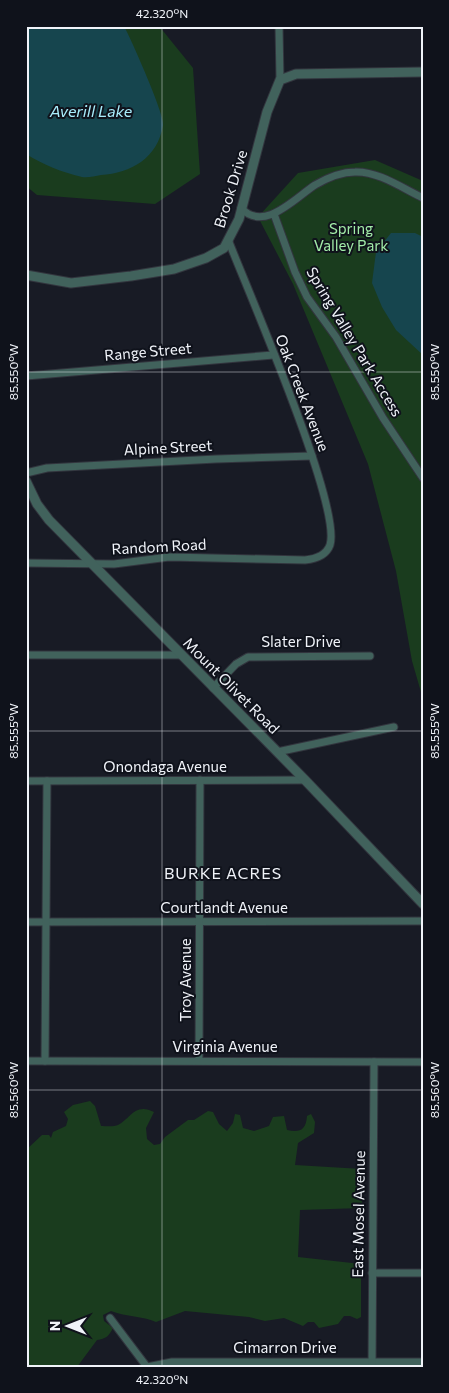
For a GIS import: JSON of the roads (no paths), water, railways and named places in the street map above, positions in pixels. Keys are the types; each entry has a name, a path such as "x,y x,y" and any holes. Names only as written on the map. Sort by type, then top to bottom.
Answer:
{"street":[{"path":"279,26 280,80 296,74 423,72"},
{"name":"Brook Drive","path":"26,275 71,283 131,276 174,269 219,252 229,242 241,208 267,112 280,80"},
{"path":"241,208 249,214 258,217 274,214 324,180 355,172 374,175 423,198"},
{"name":"Spring Valley Park Access","path":"274,214 295,272 307,297 336,337 383,418 423,478"},
{"name":"Oak Creek Avenue","path":"229,242 312,456 329,523 330,545 322,555"},
{"name":"Range Street","path":"26,376 273,355"},
{"name":"Alpine Street","path":"26,473 47,468 312,456"},
{"name":"Mount Olivet Road","path":"26,481 43,513 89,563 305,780 423,904"},
{"name":"Random Road","path":"26,563 114,564 169,557 306,560 322,555"},
{"path":"26,655 181,655"},
{"name":"Slater Drive","path":"213,688 236,664 248,657 370,656"},
{"path":"277,752 394,727"},
{"name":"Troy Avenue","path":"199,1060 200,780"},
{"name":"Onondaga Avenue","path":"26,781 305,780"},
{"path":"45,1061 48,781"},
{"name":"Courtlandt Avenue","path":"26,922 423,921"},
{"name":"Virginia Avenue","path":"26,1061 423,1062"},
{"name":"East Mosel Avenue","path":"372,1364 374,1062"},
{"path":"372,1273 423,1273"},
{"path":"110,1318 147,1367"},
{"name":"Cimarron Drive","path":"147,1367 172,1362 372,1364 423,1362"}],"water":[{"name":"Averill Lake","path":"26,26 124,26 147,77 162,118 163,125 160,137 149,155 141,162 123,171 84,177 53,168 26,154"},
{"path":"391,233 415,233 423,237 423,355 396,330 382,307 372,283 376,252"}],"district":[{"name":"BURKE ACRES","path":"223,873"}],"park label":[{"name":"Spring Valley Park","path":"351,238"}]}
